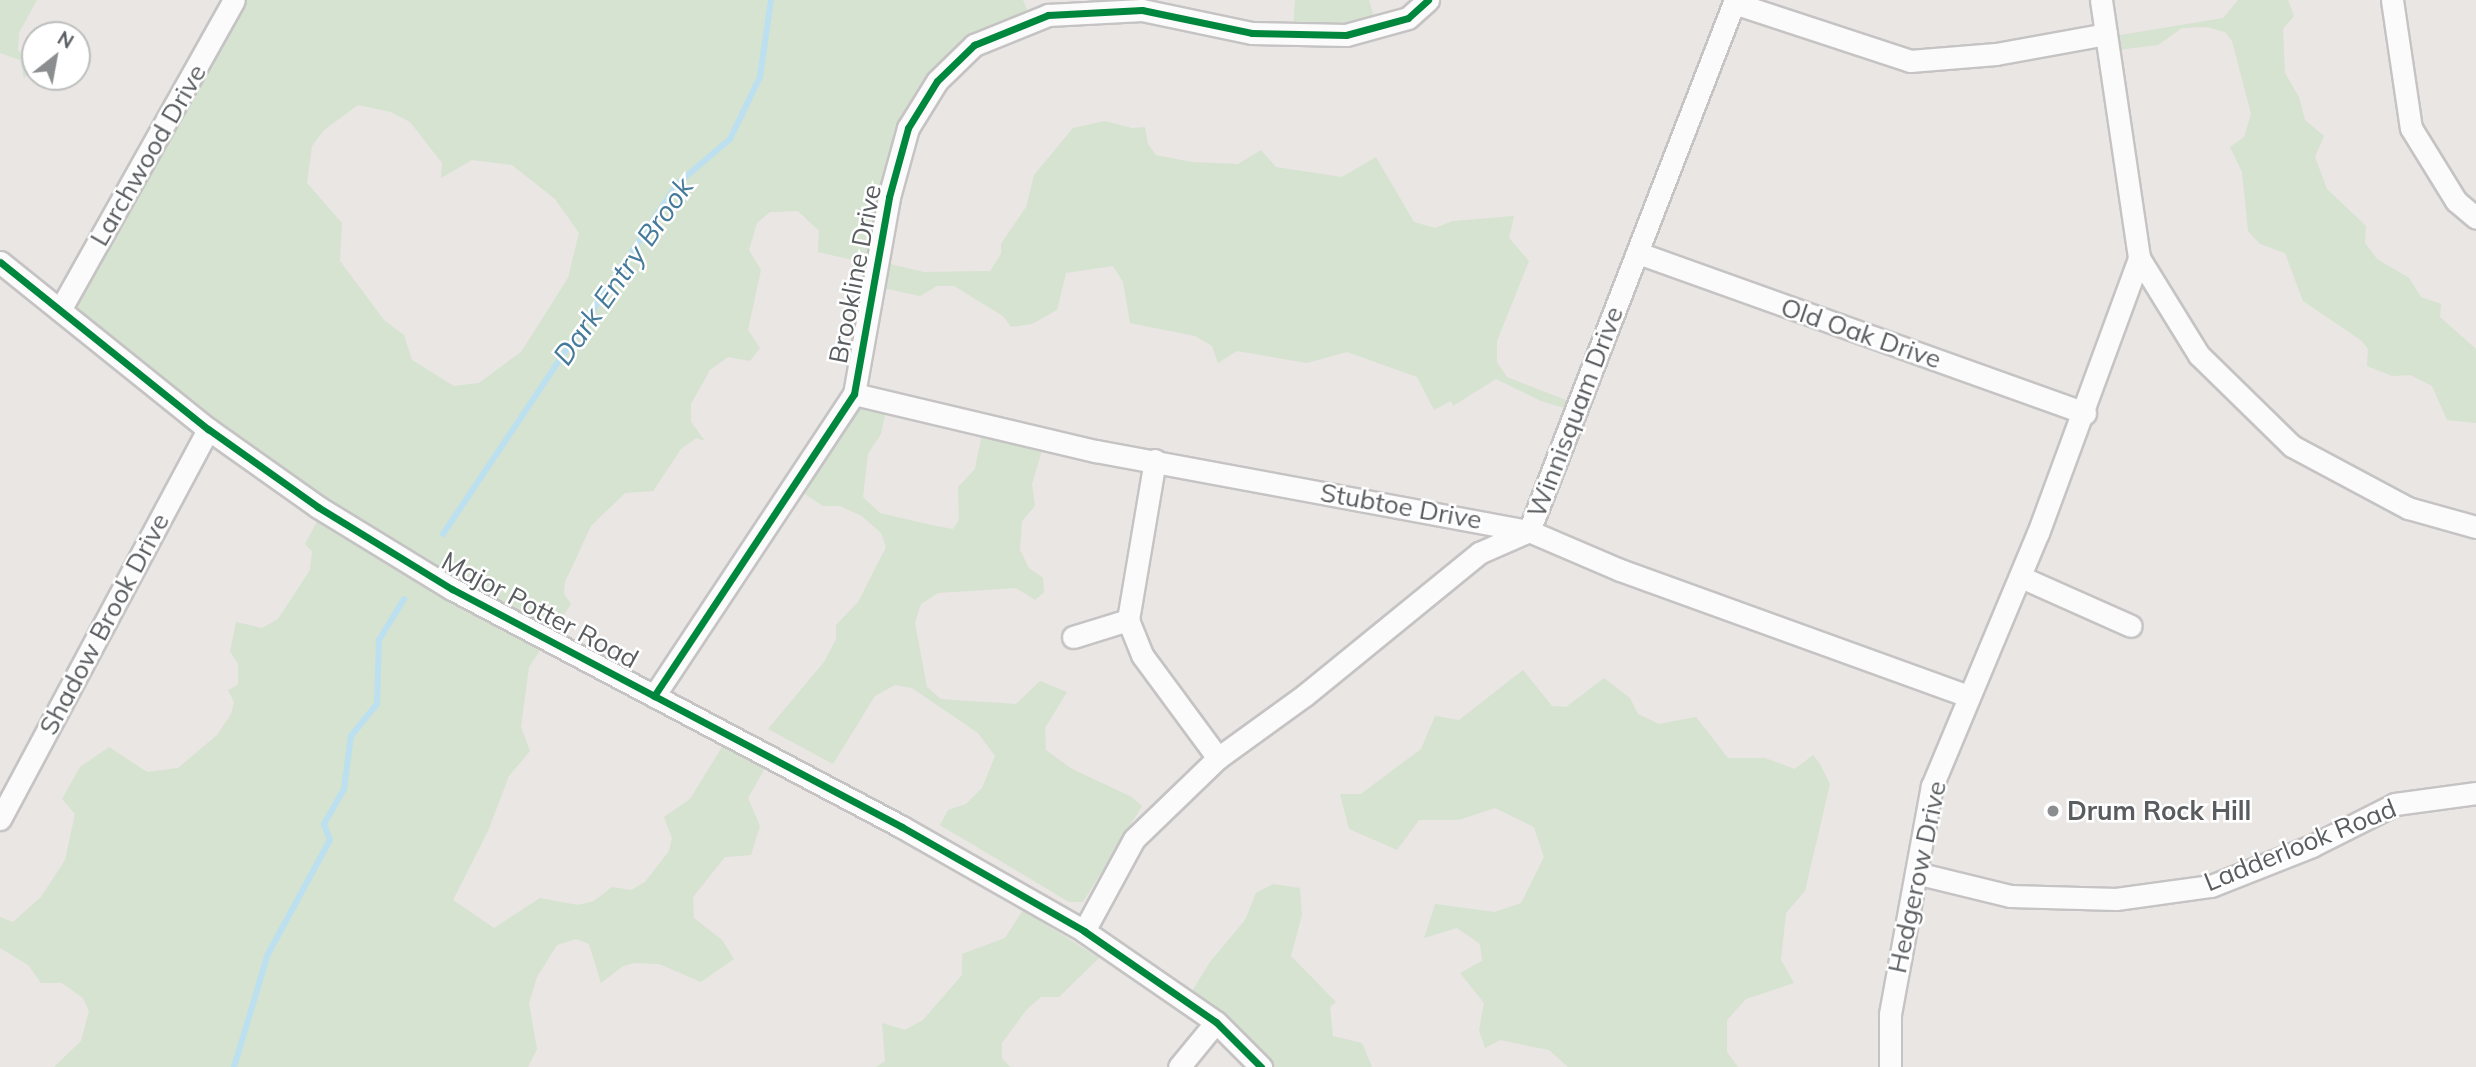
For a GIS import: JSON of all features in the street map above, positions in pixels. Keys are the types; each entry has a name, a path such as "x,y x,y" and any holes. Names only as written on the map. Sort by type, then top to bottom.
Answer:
{"street":[{"name":"Larchwood Drive","path":"60,310 234,0"},
{"name":"Brookline Drive","path":"654,696 854,394 889,197 908,128 937,81 981,39 1048,15 1143,5 1252,33 1346,35 1408,18 1428,0"},
{"path":"2101,0 2139,258 2199,355 2292,446 2408,508 2476,527"},
{"path":"2392,0 2412,128 2456,201 2476,218"},
{"path":"1735,2 1910,61 1996,54 2106,34"},
{"name":"Winnisquam Drive","path":"1084,931 1135,839 1218,758 1305,695 1479,552 1529,531 1735,2"},
{"name":"Old Oak Drive","path":"1638,253 2085,413"},
{"name":"Hedgerow Drive","path":"1890,1067 1890,1014 1932,786 2021,577 2085,413 2139,258"},
{"name":"Major Potter Road","path":"0,262 208,429 318,507 452,589 902,827 1084,931 1216,1022 1261,1067"},
{"name":"Stubtoe Drive","path":"854,394 1155,460 1529,531 1620,570 1969,696"},
{"name":"Shadow Brook Drive","path":"0,819 208,429"},
{"path":"1155,460 1128,620 1142,655 1218,758"},
{"path":"2021,577 2132,626"},
{"path":"1073,637 1128,620"},
{"name":"Ladderlook Road","path":"1916,873 2010,896 2116,899 2211,886 2312,846 2395,804 2476,793"},
{"path":"1179,1067 1216,1022"}],"green space":[{"path":"0,0 37,0 26,21 21,21 18,50 21,53 21,65 20,60 0,53"},
{"path":"234,0 1023,0 1030,17 933,81 877,261 924,272 990,271 1001,254 1001,244 1026,207 1034,175 1073,128 1105,121 1132,128 1145,127 1148,144 1156,155 1192,162 1238,164 1261,150 1276,167 1342,177 1376,157 1414,222 1435,228 1453,221 1514,216 1509,238 1529,261 1497,341 1497,362 1507,377 1576,404 1571,410 1541,401 1496,379 1453,406 1451,401 1434,410 1417,377 1347,352 1307,363 1237,351 1218,363 1212,346 1195,336 1130,323 1123,282 1113,266 1066,273 1057,310 1032,324 1011,327 1003,316 954,286 937,286 920,296 873,286 874,265 818,252 819,231 798,211 770,212 757,223 749,250 761,270 748,330 760,348 750,361 728,357 710,370 691,404 691,422 705,441 696,438 681,449 653,491 625,493 591,526 565,582 564,594 571,604 529,667 521,727 530,751 509,776 488,831 453,900 494,928 540,898 578,905 594,901 612,887 631,890 645,882 669,851 672,838 664,817 690,799 725,742 767,765 748,798 760,826 751,855 725,857 693,897 694,918 722,940 734,959 701,982 659,964 634,963 623,966 601,983 589,944 576,939 557,945 537,977 529,1003 537,1049 528,1067 54,1067 81,1041 89,1011 83,998 62,983 41,983 28,965 0,948 0,917 13,922 41,897 65,860 75,814 62,799 80,767 109,747 147,772 178,768 217,735 231,714 234,702 228,690 238,685 238,664 230,651 236,622 262,628 278,619 310,570 312,551 305,544 323,510 66,314","holes":["358,105 391,112 410,122 442,163 441,178 472,160 512,165 555,199 579,233 568,278 521,352 479,383 454,386 412,360 404,335 384,320 340,261 342,223 307,183 312,146 324,130"]},
{"path":"1295,0 1369,0 1376,23 1293,28"},
{"path":"2238,0 2288,0 2294,16 2283,29 2285,73 2299,97 2305,120 2324,136 2315,157 2327,189 2366,226 2365,243 2377,259 2409,278 2421,297 2441,304 2440,317 2476,349 2476,423 2447,420 2432,386 2410,375 2392,376 2367,366 2368,349 2362,341 2303,301 2285,253 2260,244 2248,231 2242,172 2230,147 2244,137 2251,114 2232,41 2225,32 2207,27 2182,28 2158,45 2109,51 2108,37 2223,18"},
{"path":"852,395 887,406 881,434 868,454 863,497 880,513 931,525 953,529 959,520 958,487 975,469 984,424 1045,440 1032,484 1035,506 1022,521 1020,550 1029,568 1043,578 1044,592 1035,600 1016,588 938,593 921,604 915,623 927,687 941,699 1016,704 1040,681 1067,692 1045,728 1046,750 1072,769 1132,797 1142,806 1083,902 1069,902 940,825 948,810 966,804 982,788 995,756 978,733 912,688 895,685 875,696 833,764 768,729 824,662 836,639 836,625 858,602 886,547 881,533 862,516 840,506 823,506 793,486"},
{"path":"1523,670 1552,706 1566,707 1604,678 1630,698 1638,714 1659,724 1696,717 1728,758 1765,758 1795,769 1813,755 1820,764 1830,784 1805,891 1786,913 1781,960 1794,983 1746,999 1727,1020 1727,1052 1738,1067 1568,1067 1549,1050 1500,1040 1485,1048 1479,1030 1484,1003 1460,973 1482,961 1480,944 1457,928 1424,938 1435,904 1495,912 1521,903 1544,857 1534,827 1495,808 1459,820 1419,820 1397,850 1349,829 1340,794 1361,794 1421,749 1435,716 1459,720"},
{"path":"1273,884 1300,888 1302,915 1291,956 1336,1002 1330,1007 1333,1036 1362,1043 1372,1067 1263,1067 1187,999 1210,962 1245,920 1256,893"},
{"path":"1023,910 1099,958 1059,997 1041,997 1027,1009 1002,1043 1002,1058 1010,1067 876,1067 885,1061 882,1023 905,1030 923,1020 962,975 962,954 1005,938"}],"waterway":[{"name":"Dark Entry Brook","path":"443,534 677,184 730,139 760,77 771,0"},
{"name":"Dark Entry Brook","path":"234,1067 268,954 330,840 324,824 344,789 351,736 377,704 379,640 404,599"}],"cycle path":[{"path":"654,696 854,394 889,197 908,128 937,81 974,45 1048,15 1142,10 1252,33 1346,35 1408,18 1428,0"},
{"path":"0,262 208,429 318,507 452,589 902,827 1084,931 1216,1022 1261,1067"}],"place":[{"name":"Drum Rock Hill","path":"2053,811"}]}
